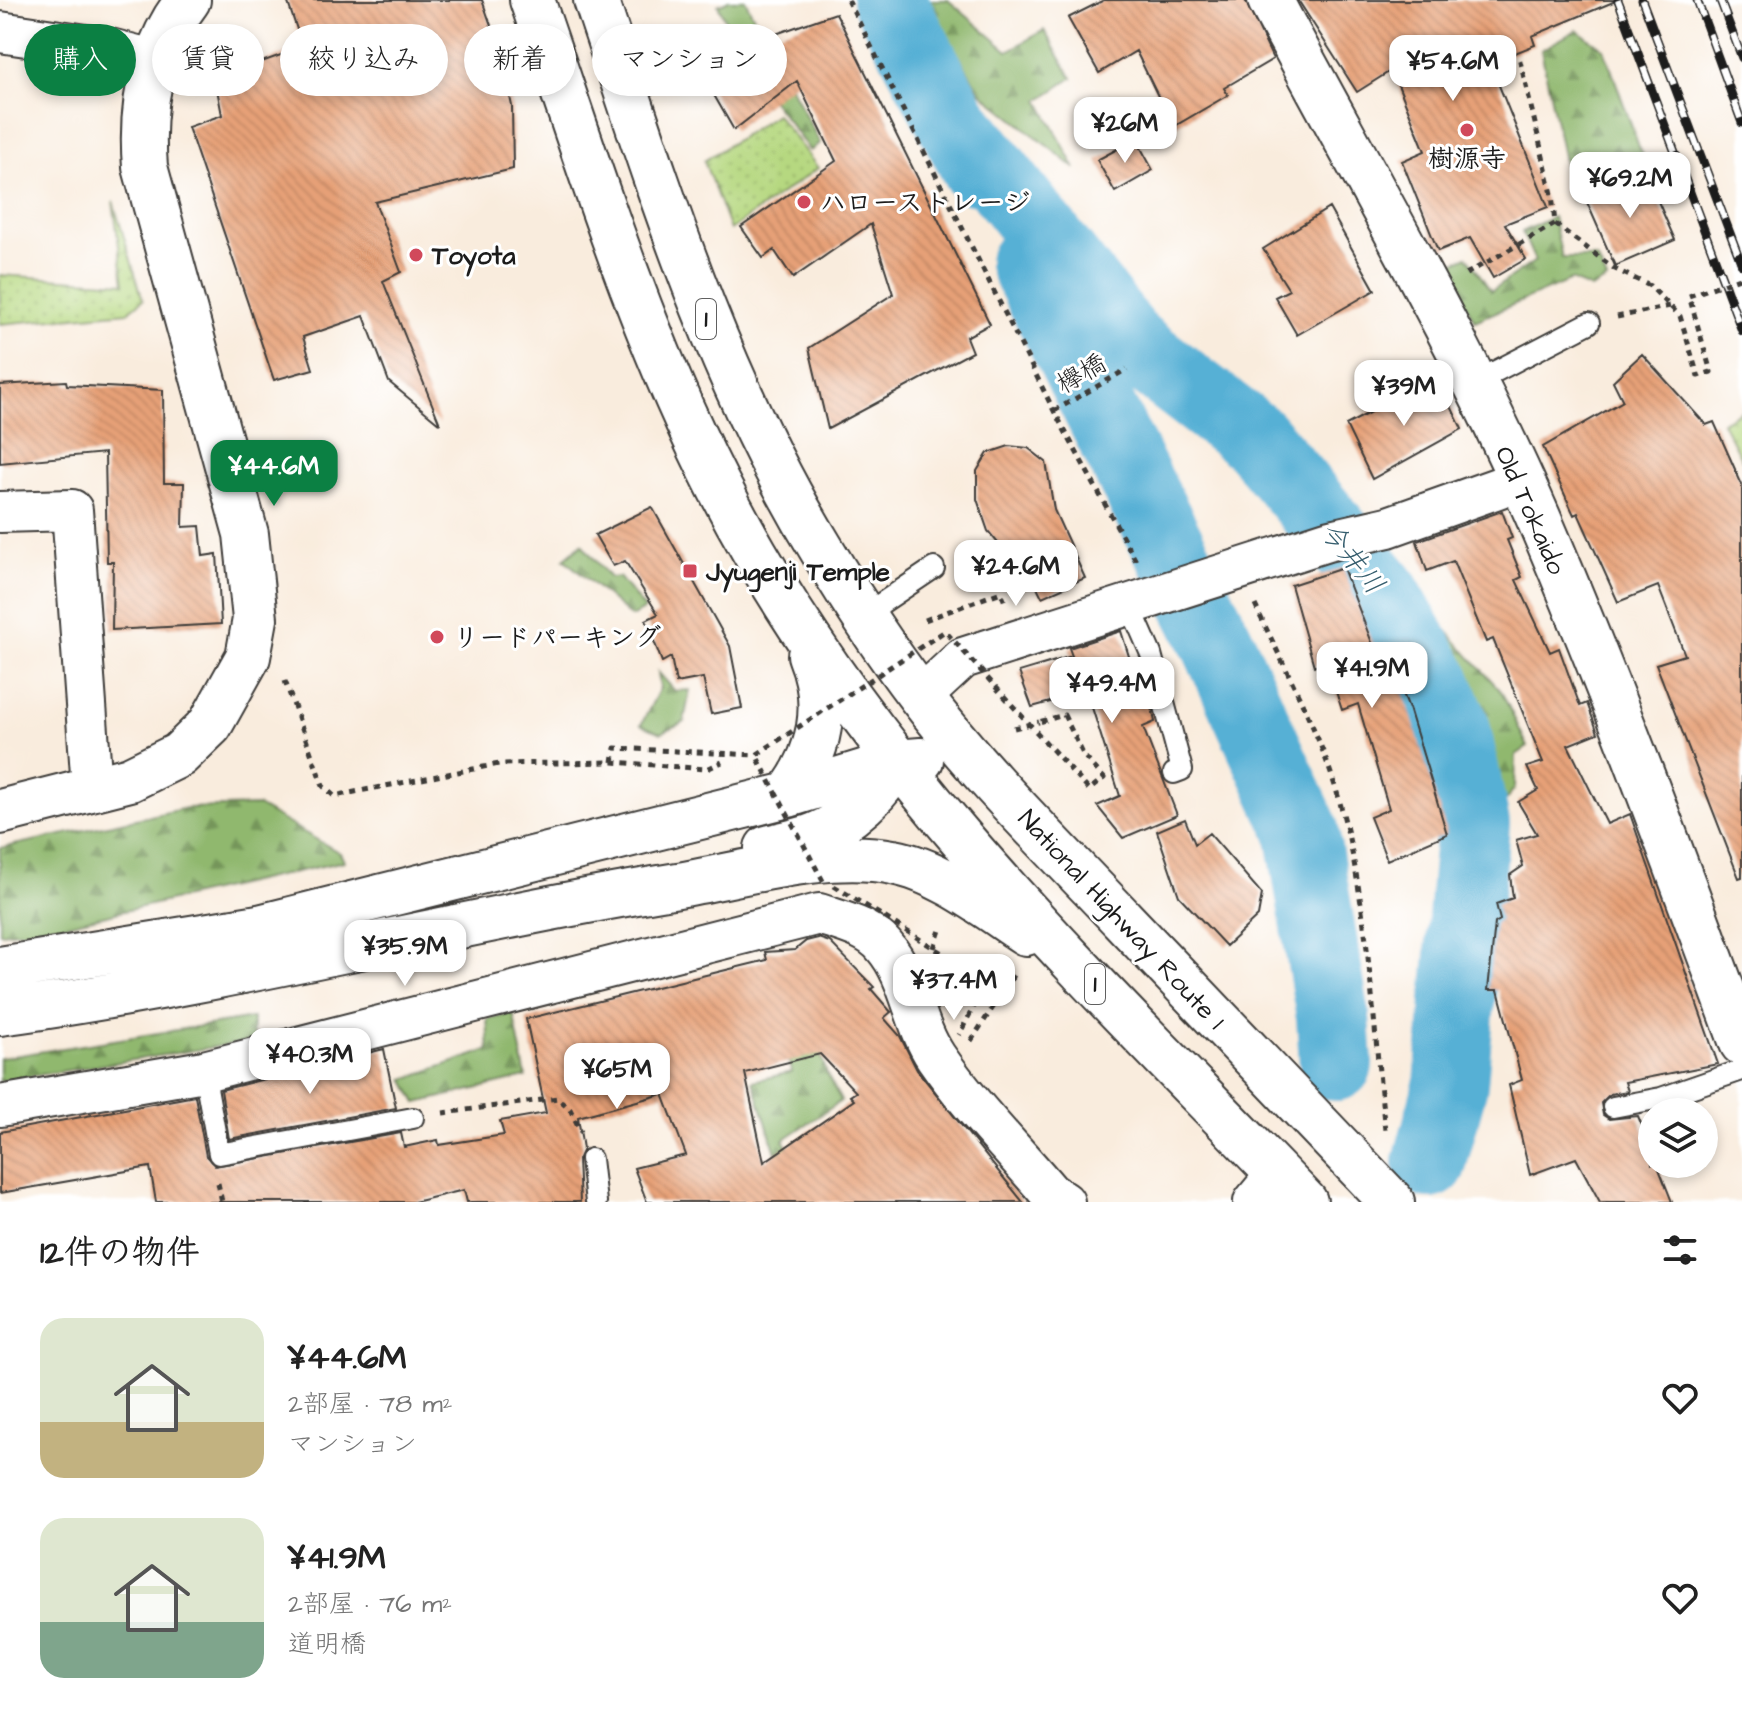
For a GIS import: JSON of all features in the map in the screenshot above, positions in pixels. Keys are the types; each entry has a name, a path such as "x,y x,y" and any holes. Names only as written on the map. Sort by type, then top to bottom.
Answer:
{"main road":[{"path":"176,24 188,0"},
{"name":"1","path":"532,0 640,313 702,454 754,552 797,623 896,762 1284,1194"},
{"name":"National Highway Route 1","path":"596,0 666,212 718,351 820,548 866,619 921,697 989,778 1392,1202"},
{"name":"Old Tokaido","path":"1270,0 1473,383 1520,480 1651,797 1742,1043"},
{"path":"0,812 130,779 179,755 210,725 248,657 255,619 246,534 145,167 141,127 147,83 152,72"},
{"path":"0,1013 124,996 530,909 817,835 870,797 896,762 892,682 866,619"},
{"path":"788,795 808,766 821,723 819,677 797,623"},
{"path":"0,969 259,927 788,795 896,762 916,759 950,764 989,778"},
{"path":"530,909 841,858 895,862 957,888 1081,970"}],"street":[{"path":"0,32 106,48 152,60"},
{"path":"921,697 963,658 1327,541 1388,527 1520,480"},
{"path":"0,512 72,510 92,788"},
{"path":"0,1106 204,1071 819,914 861,927 884,946 901,974 915,1017 935,1056 1050,1193 1064,1202"}],"lane":[{"path":"1473,383 1589,323"},
{"path":"866,619 934,568"},
{"path":"1145,602 1151,654 1182,770 1174,773"},
{"path":"1613,1107 1661,1098 1742,1070"},
{"path":"204,1071 219,1154 413,1118"},
{"path":"591,1159 596,1202"}],"path":[{"path":"848,0 1054,411 1132,553"},
{"path":"1519,57 1552,194 1555,224 1615,269 1650,286 1671,306 1680,316 1698,376 1711,372 1689,296 1742,277"},
{"path":"1483,264 1555,224"},
{"path":"1589,323 1671,306"},
{"name":"欅橋","path":"1054,411 1127,369"},
{"path":"1231,574 1328,766 1357,880 1385,1135"},
{"path":"927,619 1001,592"},
{"path":"613,762 615,748 756,755 945,631 1089,790 1104,778 1084,756 1064,715 1039,722 1014,728"},
{"path":"283,677 323,786 334,796 499,764 613,762 707,769 722,762"},
{"path":"756,755 823,881"},
{"path":"834,886 987,981 959,1035"},
{"path":"972,1041 1014,975"},
{"path":"413,1118 558,1098 570,1109 583,1136"}],"green space":[{"path":"729,0 745,0 758,24 727,24 718,5"},
{"path":"927,0 948,0 1008,51 1044,30 1072,78 1039,100 1076,169 979,91"},
{"path":"1577,30 1604,49 1648,172 1572,200 1541,50"},
{"path":"787,80 820,143 810,151 769,96 787,96"},
{"path":"776,114 818,168 730,230 704,161"},
{"path":"113,201 143,300 128,312 0,324 0,275 124,283"},
{"path":"1553,217 1562,258 1597,258 1607,280 1591,289 1571,280 1475,321 1445,267 1467,256 1491,291 1535,261 1522,232"},
{"path":"1742,411 1742,460 1722,422"},
{"path":"582,544 610,578 619,577 645,609 631,617 564,559"},
{"path":"1415,596 1501,691 1528,747 1516,755 1515,788 1486,824 1460,834 1447,801 1429,807 1423,795 1444,783 1399,645 1373,598"},
{"path":"658,672 675,691 690,690 684,722 661,733 641,725 660,688"},
{"path":"258,806 340,853 344,861 45,929 0,933 0,848 187,808"},
{"path":"513,1012 526,1077 417,1103 404,1079 489,1050 487,1019"},
{"path":"253,1018 253,1041 0,1081 0,1058"},
{"path":"810,1023 827,1074 841,1101 783,1140 813,1189 789,1194 753,1081 792,1072 781,1026"}],"building":[{"path":"287,0 482,0 490,24 464,24 464,96 510,96 513,169 375,202 401,272 383,281 440,424 389,382 364,316 303,337 313,369 274,380 188,127 222,115 218,96 264,96 264,61 280,55 280,96 448,96 448,24 295,24"},
{"path":"1104,0 1245,0 1273,59 1224,88 1228,95 1173,127 1136,51 1099,73 1068,18"},
{"name":"樹源寺","path":"1298,0 1618,0 1532,36 1535,45 1490,63 1548,207 1505,224 1526,259 1493,278 1470,238 1438,251 1402,161 1425,151 1392,70 1357,92"},
{"path":"836,13 990,324 966,337 972,352 828,429 809,348 893,294 871,224 793,278 774,250 763,258 741,227 836,161 797,81 787,89 787,30"},
{"path":"714,96 778,96 734,130"},
{"path":"1136,139 1153,170 1115,192 1097,160"},
{"path":"1646,174 1675,240 1615,266 1586,200"},
{"path":"1329,208 1375,290 1297,335 1275,297 1289,290 1263,249"},
{"path":"1642,354 1706,425 1714,422 1742,485 1742,877 1739,878 1656,664 1685,655 1658,586 1618,602 1578,513 1574,515 1543,447 1623,401 1613,381"},
{"path":"1437,377 1462,429 1372,479 1346,425"},
{"path":"66,381 67,385 163,390 164,483 184,483 183,527 200,526 203,556 217,554 221,624 112,630 113,562 107,562 105,453 0,463 0,385"},
{"path":"1009,446 1028,448 1046,462 1054,510 1085,578 1042,597 1021,554 1006,553 988,531 977,499 977,471 988,453"},
{"path":"652,507 730,646 742,708 711,714 703,678 676,683 671,657 662,662 646,620 658,614 625,561 613,566 595,535"},
{"path":"1502,511 1512,538 1507,540 1522,577 1516,580 1550,652 1559,648 1580,706 1587,703 1598,733 1568,745 1607,824 1630,814 1718,1064 1625,1082 1628,1091 1610,1094 1601,1103 1603,1115 1609,1119 1638,1116 1638,1178 1663,1178 1672,1202 1600,1202 1576,1158 1530,1175 1509,1085 1522,1080 1498,990 1488,990 1495,923 1500,920 1496,904 1513,898 1510,875 1523,866 1516,840 1537,834 1518,802 1538,790 1527,767 1543,762 1493,639 1486,642 1453,561 1427,571 1417,541"},
{"path":"1343,568 1376,653 1385,649 1409,708 1447,834 1387,860 1370,817 1389,809 1358,704 1342,710 1326,661 1314,666 1291,585"},
{"path":"1121,631 1139,688 1146,686 1155,722 1143,727 1177,815 1123,838 1097,806 1120,796 1089,698 1085,699 1083,693 1032,707 1019,672 1072,656 1069,648"},
{"path":"1185,819 1195,844 1209,833 1262,894 1258,916 1226,946 1179,896 1157,831"},
{"path":"818,938 830,942 874,987 871,989 891,1012 884,1018 900,1036 917,1070 1023,1202 647,1202 634,1168 686,1155 663,1094 578,1117 583,1149 578,1160 580,1202 467,1202 464,1190 414,1202 156,1202 150,1167 0,1193 0,1132 195,1096 206,1156 215,1166 401,1133 404,1147 438,1140 439,1145 504,1135 500,1121 546,1113 526,1019 767,960 765,952 795,950 806,941","holes":["820,1054 856,1092 850,1096 854,1100 764,1162 745,1073"]},
{"path":"384,1049 396,1108 229,1139 221,1090"}],"waterway":[{"name":"今井川","path":"889,0 978,169"},
{"name":"今井川","path":"955,123 1130,344 1255,439 1382,591 1435,683 1454,730 1473,824 1451,1084 1430,1162"},
{"name":"今井川","path":"1026,263 1217,642 1302,830 1333,1017 1336,1064"}],"railway":[{"path":"1618,0 1742,331"},
{"path":"1642,0 1742,265"},
{"path":"1697,0 1742,123"},
{"path":"1720,0 1742,58"}],"place":[{"name":"樹源寺","path":"1467,130"},
{"name":"ハローストレージ","path":"804,202"},
{"name":"Toyota","path":"416,255"},
{"name":"Jyugenji Temple","path":"690,571"},
{"name":"リードパーキング","path":"437,637"}]}
